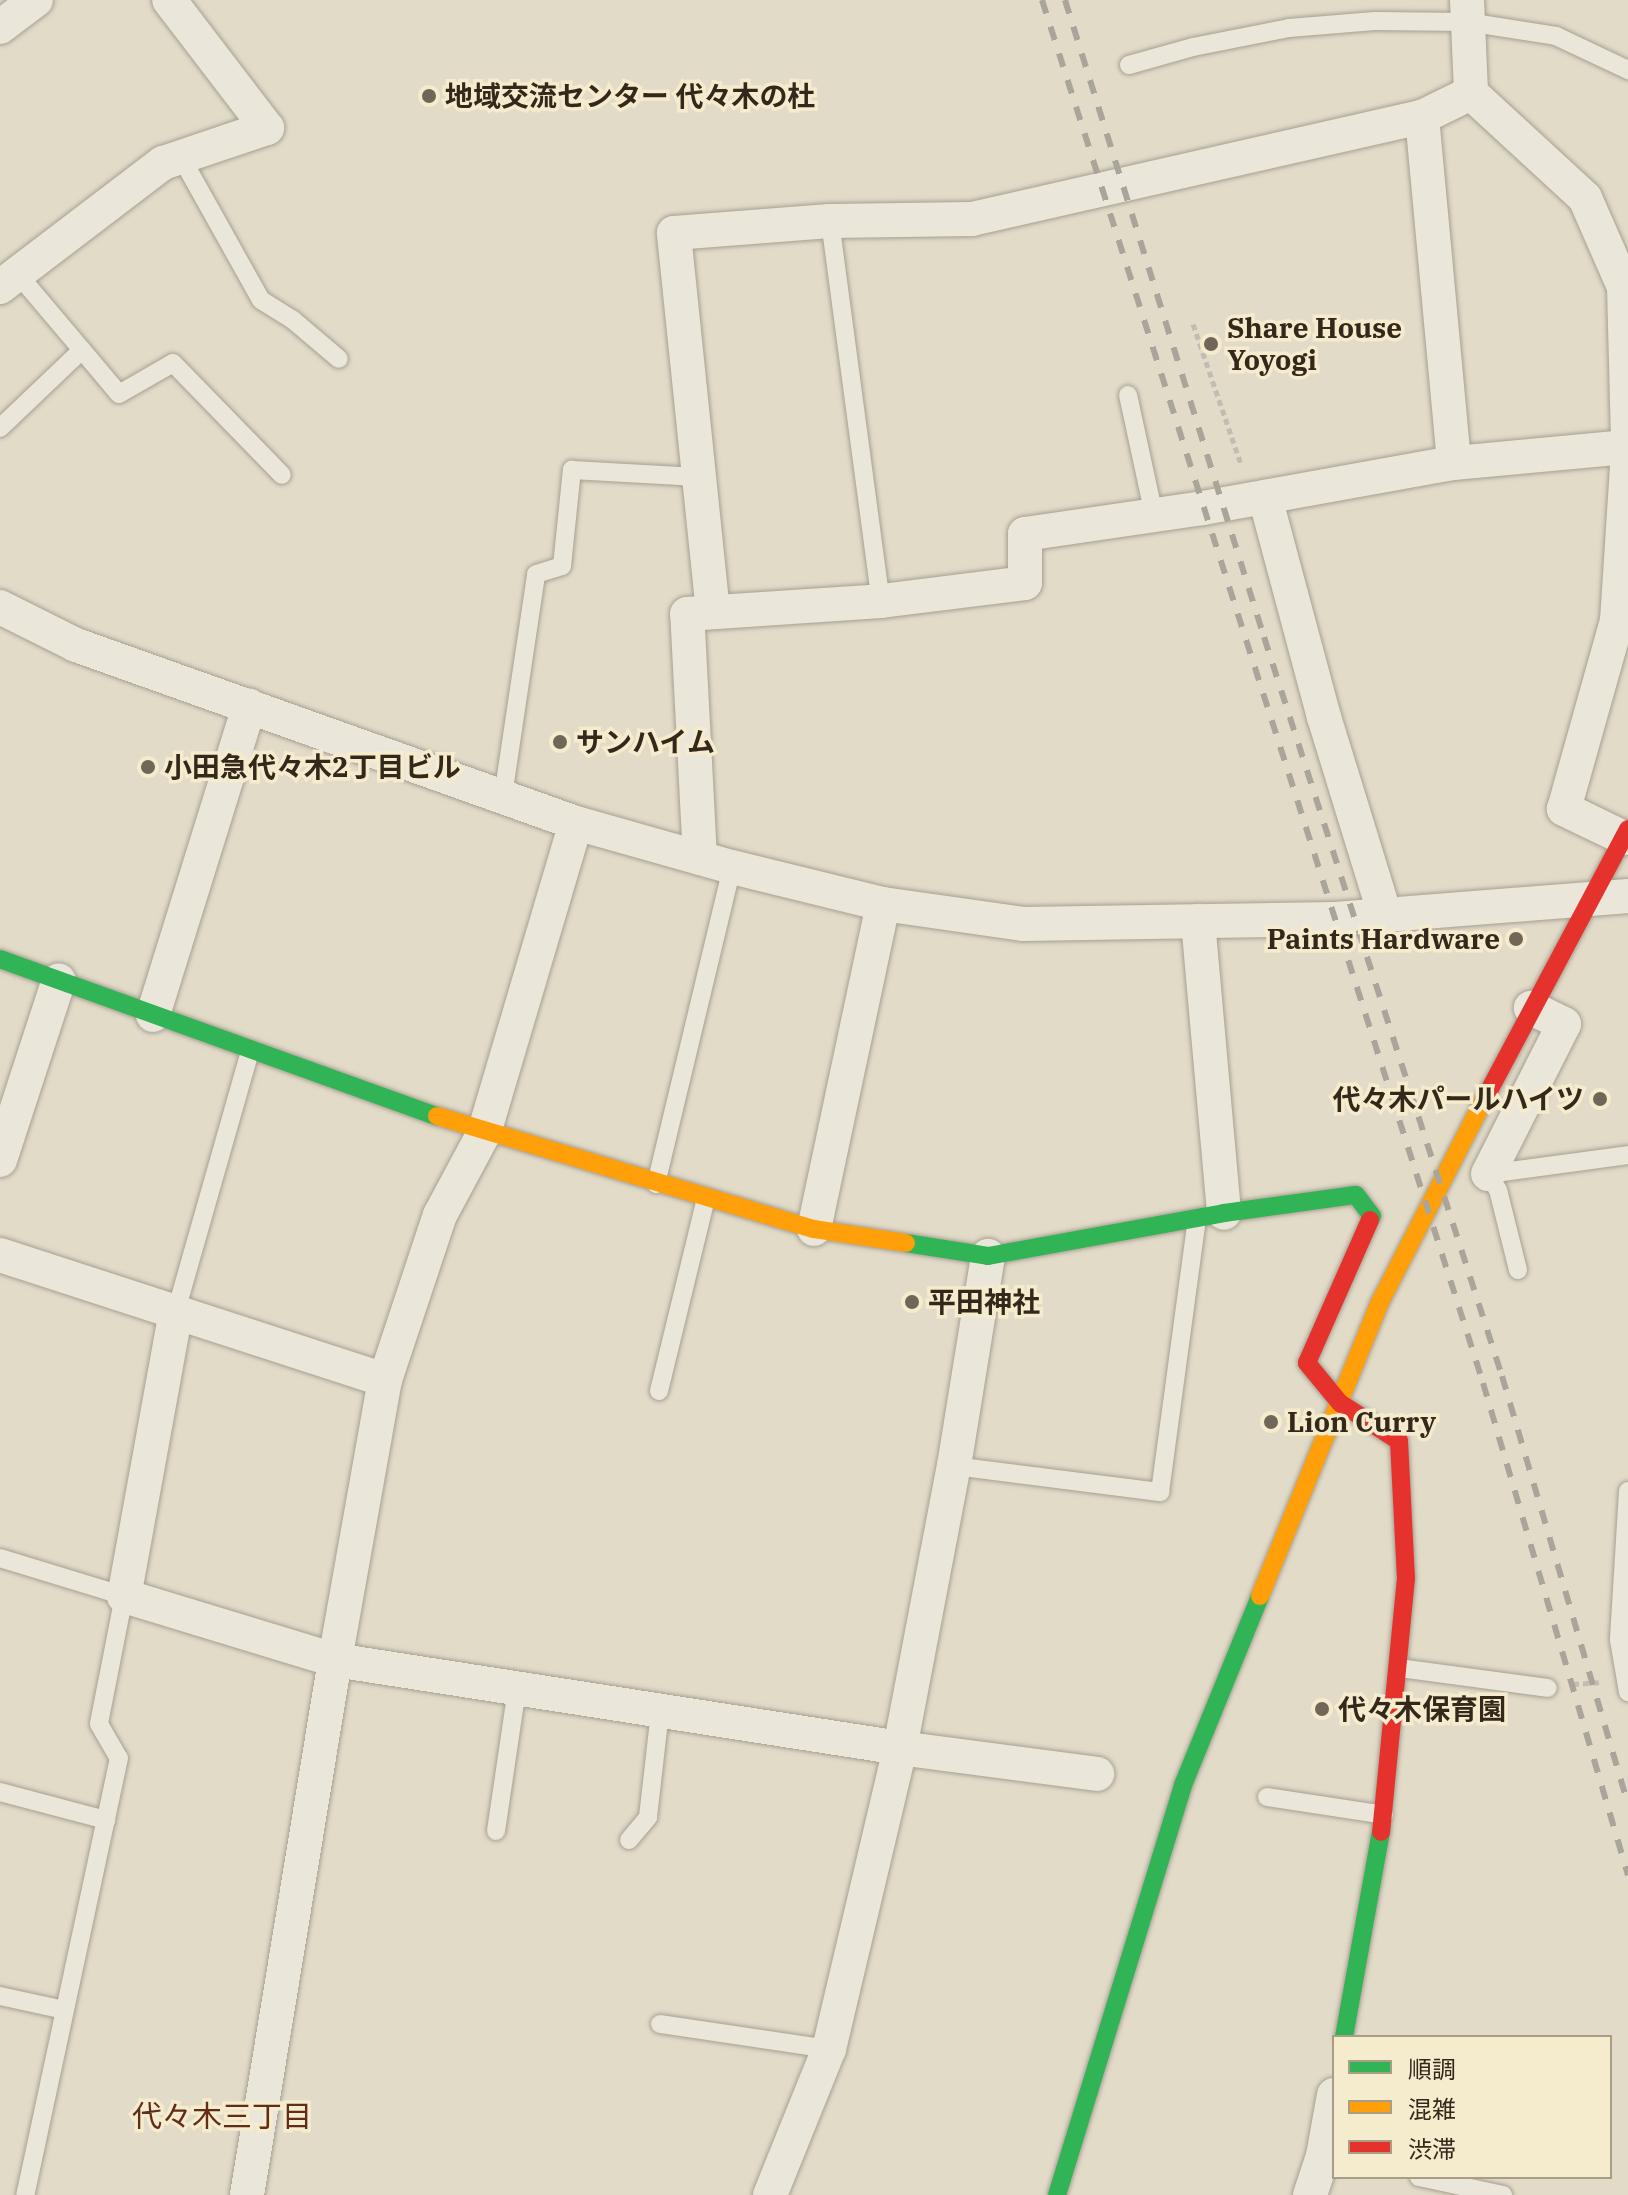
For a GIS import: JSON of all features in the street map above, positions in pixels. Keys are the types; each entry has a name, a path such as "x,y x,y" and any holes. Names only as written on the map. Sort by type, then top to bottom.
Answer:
{"street":[{"path":"1,25 36,0"},
{"path":"8,280 163,163 267,128 169,0"},
{"path":"1467,11 1471,93 1585,198 1624,287 1628,439"},
{"path":"713,612 674,233 830,221 972,219 1422,117 1471,93"},
{"path":"1422,117 1454,463"},
{"path":"716,863 687,614 881,601 1025,583 1025,534 1259,498 1454,463 1628,449 1617,621 1564,809 1626,834 1531,1008 1380,1302 1183,1785 1057,2195"},
{"path":"1259,498 1385,915"},
{"path":"0,607 76,645 576,823 716,863 883,904 1023,924 1385,915 1628,896"},
{"path":"153,1015 249,706"},
{"path":"247,2195 335,1660 385,1380 440,1215 484,1133 576,823"},
{"path":"814,1229 883,904"},
{"path":"1198,921 1211,1216"},
{"path":"0,959 484,1133 814,1229 988,1256 1211,1216 1356,1195 1372,1216 1307,1363 1340,1403 1399,1441 1406,1578 1384,1815 1344,2035"},
{"path":"0,1160 59,980"},
{"path":"1488,1174 1564,1024 1531,1008"},
{"path":"0,1255 385,1380"},
{"path":"770,2195 829,2049 900,1748 954,1466 988,1256"},
{"path":"176,1311 124,1596 335,1660 900,1748 1097,1774"},
{"path":"1310,2195 1328,2158 1332,2116"}],"lane":[{"path":"1129,65 1193,47 1289,28 1467,11 1556,36 1628,70"},
{"path":"181,157 261,300 293,320 339,359"},
{"path":"830,221 881,601"},
{"path":"8,280 82,350 119,394 173,363 282,475"},
{"path":"0,428 82,350"},
{"path":"1128,395 1154,515"},
{"path":"503,796 536,574 562,566 572,470 698,477"},
{"path":"656,1184 716,863"},
{"path":"176,1311 250,1051"},
{"path":"1518,1270 1498,1190 1488,1174 1628,1155"},
{"path":"659,1391 706,1198"},
{"path":"954,1466 1160,1492 1211,1216"},
{"path":"1627,1688 1619,1640 1628,1491"},
{"path":"0,1558 124,1596 99,1724 119,1758 25,2195"},
{"path":"1400,1668 1548,1688"},
{"path":"496,1831 517,1688"},
{"path":"629,1840 648,1817 660,1711"},
{"path":"0,1792 106,1820"},
{"path":"1267,1797 1384,1815"},
{"path":"0,1996 65,2010"},
{"path":"660,2024 829,2049"},
{"path":"1428,2179 1503,2195"}],"path":[{"path":"1193,324 1259,498"},
{"path":"1548,1688 1590,1682 1627,1688"}],"railway":[{"path":"1042,0 1483,1383 1628,1875"},
{"path":"1065,0 1264,637 1502,1376 1628,1805"}],"traffic: fast":[{"path":"0,959 437,1116"},
{"path":"906,1243 988,1256 1224,1213 1356,1195 1372,1216 1370,1220"},
{"path":"1057,2195 1183,1785 1260,1596"},
{"path":"1344,2035 1381,1832"}],"traffic: slow":[{"path":"1260,1596 1380,1302 1484,1100"},
{"path":"437,1116 814,1229 906,1243"}],"traffic: jam":[{"path":"1484,1100 1628,829"},
{"path":"1370,1220 1307,1363 1340,1403 1399,1441 1406,1578 1381,1832"}],"place":[{"name":"地域交流センター 代々木の杜","path":"429,96"},
{"name":"Share House Yoyogi","path":"1211,344"},
{"name":"サンハイム","path":"560,742"},
{"name":"小田急代々木2丁目ビル","path":"148,767"},
{"name":"Paints Hardware","path":"1516,939"},
{"name":"代々木パールハイツ","path":"1600,1099"},
{"name":"平田神社","path":"912,1302"},
{"name":"Lion Curry","path":"1271,1422"},
{"name":"代々木保育園","path":"1322,1709"}],"district":[{"name":"代々木三丁目","path":"222,2116"}]}
